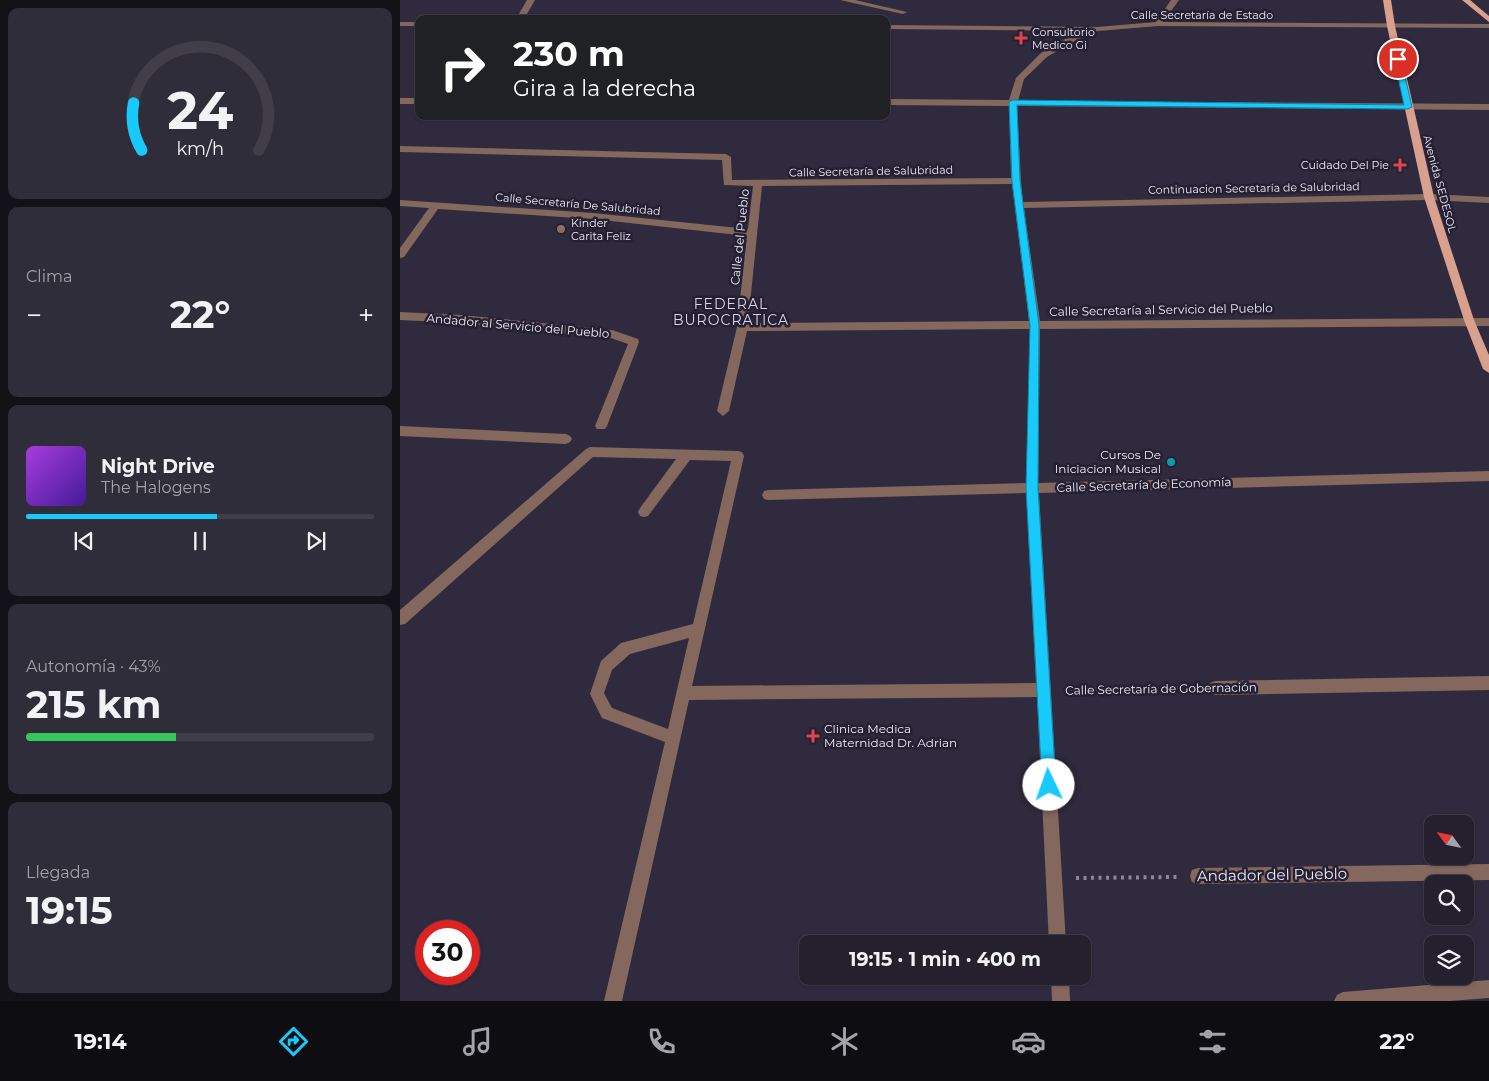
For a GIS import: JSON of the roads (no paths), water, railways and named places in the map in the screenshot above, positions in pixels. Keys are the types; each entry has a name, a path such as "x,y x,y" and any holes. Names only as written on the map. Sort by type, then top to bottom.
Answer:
{"main road":[{"name":"Avenida SEDESOL","path":"1387,0 1408,107 1429,197 1469,320 1489,369"},
{"path":"1466,0 1489,20"}],"street":[{"path":"522,15 531,0"},
{"path":"844,0 903,12"},
{"path":"1158,24 1175,0"},
{"path":"400,24 415,24"},
{"name":"Calle Secretaría de Estado","path":"890,27 1097,29 1158,24 1489,26"},
{"path":"1058,935 1032,488 1034,325 1016,181 1013,102 1020,78 1044,56 1068,41 1097,29"},
{"path":"400,101 415,101"},
{"path":"890,102 1489,107"},
{"name":"Calle Secretaría de Salubridad","path":"400,149 726,157 727,183 1016,181"},
{"name":"Calle del Pueblo","path":"723,411 742,327 758,184"},
{"name":"Continuacion Secretaría de Salubridad","path":"1019,205 1429,197 1489,200"},
{"name":"Calle Secretaría De Salubridad","path":"400,203 593,216 753,233"},
{"path":"400,254 436,205"},
{"name":"Andador al Servicio del Pueblo","path":"400,316 461,319 612,334 634,342 601,426"},
{"name":"Calle Secretaría al Servicio del Pueblo","path":"742,327 1469,320 1489,322"},
{"path":"400,431 566,439"},
{"path":"400,619 590,452 738,456 613,1001"},
{"path":"644,512 687,454"},
{"name":"Calle Secretaría de Economía","path":"768,494 1489,476"},
{"path":"673,738 607,713 597,694 606,666 626,648 698,629"},
{"name":"Calle Secretaría de Gobernación","path":"1215,688 1489,683"},
{"path":"683,693 1043,690"},
{"name":"Andador del Pueblo","path":"1198,876 1489,872"},
{"path":"1060,985 1061,1001"},
{"path":"1343,1001 1489,989"}],"place":[{"name":"Consultorio Medico Gi","path":"1021,38"},
{"name":"Cuidado Del Pie","path":"1400,165"},
{"name":"Kinder Carita Feliz","path":"561,229"},
{"name":"Cursos De Iniciacion Musical","path":"1171,462"},
{"name":"Clinica Medica Maternidad Dr. Adrian","path":"813,736"}],"district":[{"name":"FEDERAL BUROCRATICA","path":"731,312"}]}
